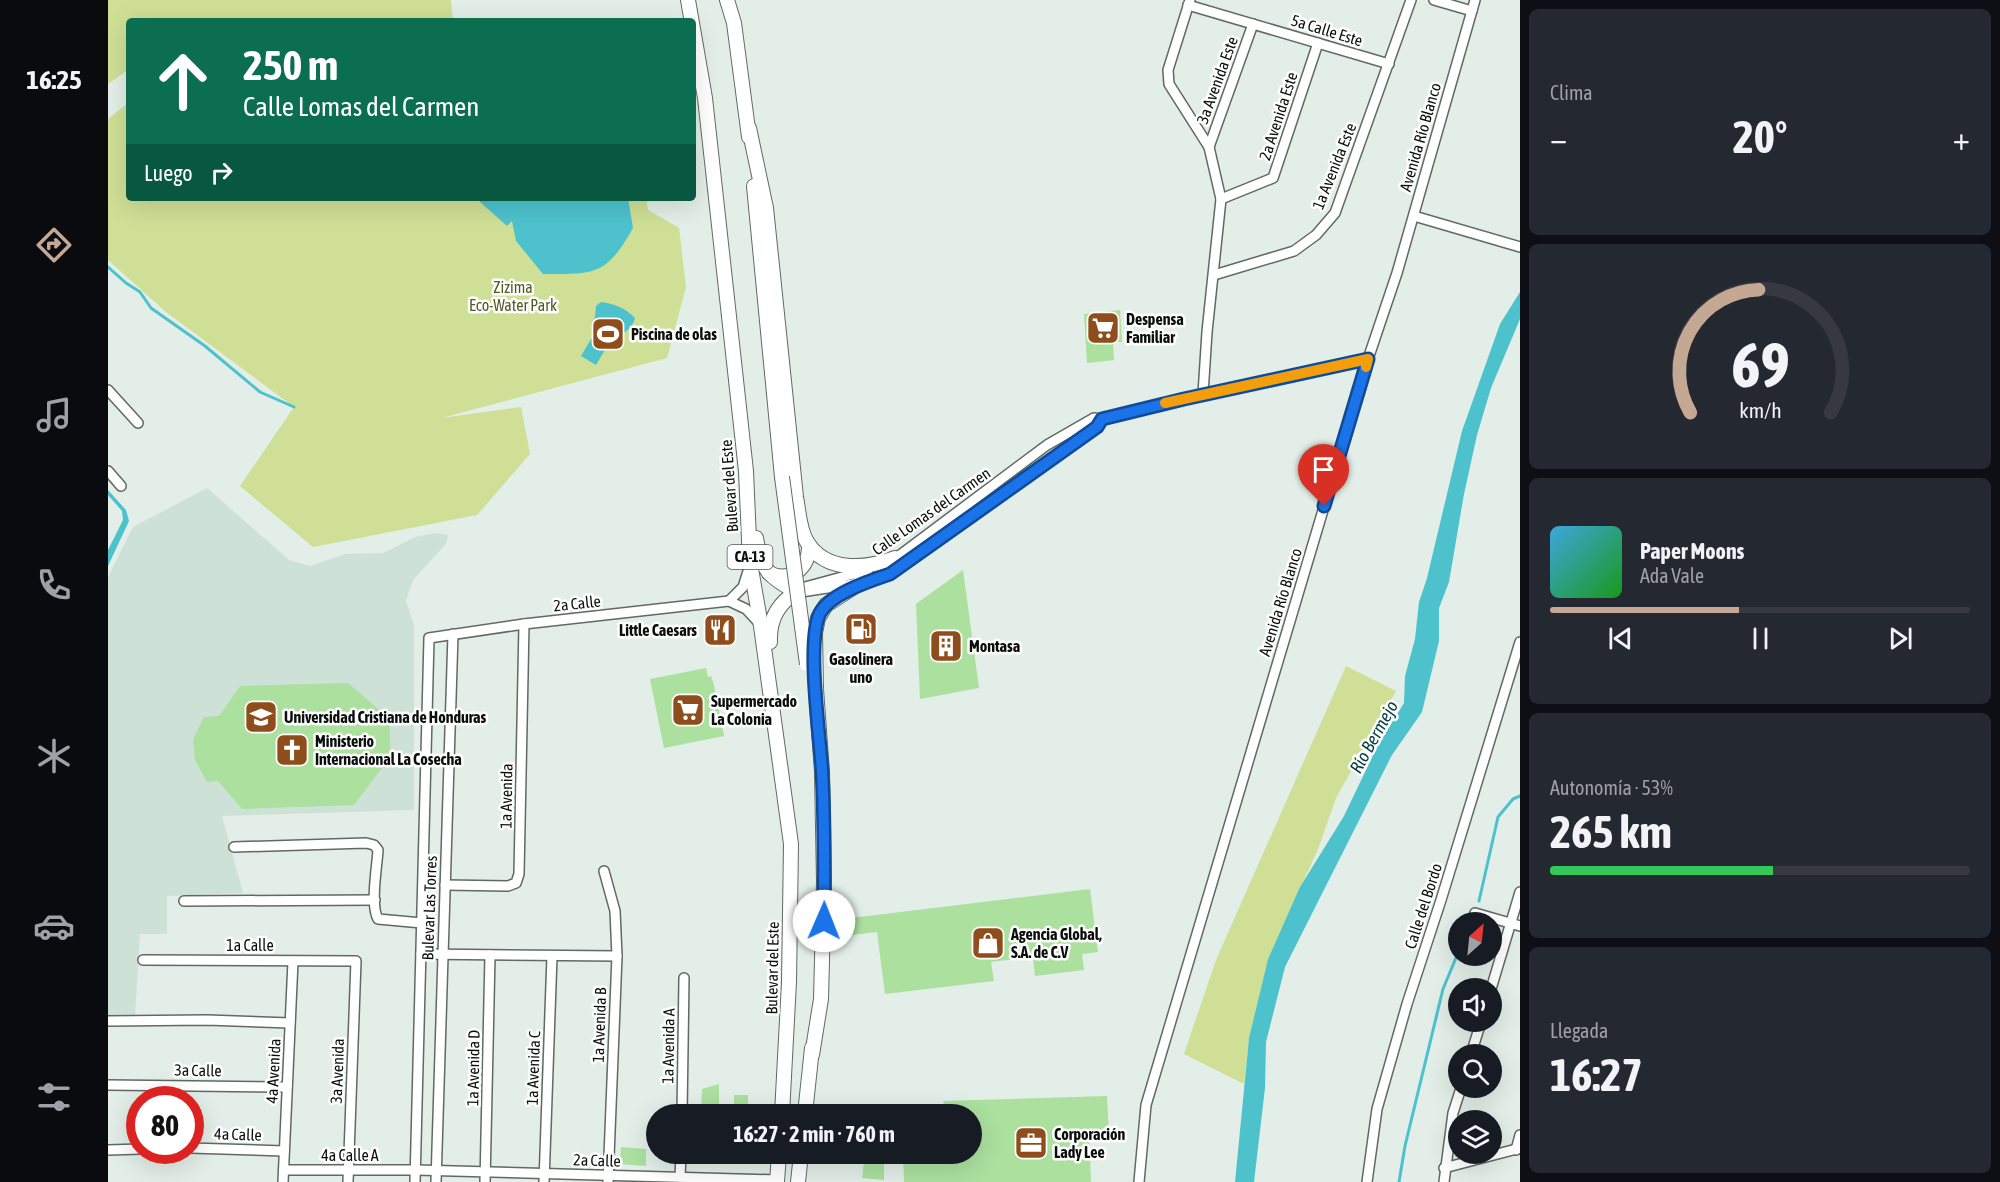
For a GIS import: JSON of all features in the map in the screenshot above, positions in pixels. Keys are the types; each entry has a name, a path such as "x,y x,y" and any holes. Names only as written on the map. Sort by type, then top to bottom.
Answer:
{"highway":[{"name":"Bulevar del Este","path":"688,0 691,18"},
{"name":"CA-13","path":"727,0 734,23 748,128 782,477 807,664 814,755 818,901 812,1055 806,1104"},
{"name":"Bulevar del Este","path":"696,46 705,98 746,471 750,562 791,844 790,936 782,1104"},
{"path":"748,128 766,208 796,497 802,528 810,545 819,555 848,566 874,565 895,558"},
{"path":"746,471 757,543 767,572 777,581 797,592 780,606 770,634 786,766 787,815"},
{"path":"767,572 780,577 797,573 808,558 810,545"},
{"path":"812,1055 821,999 824,882 822,772 814,633 818,618 826,605 860,583"},
{"path":"777,1181 778,1164"},
{"path":"798,1182 800,1164"}],"street":[{"name":"1a Avenida Este","path":"1214,275 1294,251 1316,235 1335,213 1411,0"},
{"path":"1434,0 1472,11"},
{"name":"Avenida Río Blanco","path":"1139,1182 1146,1105 1368,359 1414,216 1476,0"},
{"name":"5a Calle Este","path":"1189,2 1253,24 1389,64"},
{"path":"1189,2 1168,70 1169,84 1209,147 1221,199 1203,394"},
{"name":"3a Avenida Este","path":"1209,147 1253,24"},
{"name":"2a Avenida Este","path":"1221,199 1273,178 1318,43"},
{"path":"1414,216 1520,247"},
{"name":"Calle Lomas del Carmen","path":"797,592 805,587 885,566 1047,445 1094,418 1102,419 1203,394 1368,359"},
{"path":"108,390 138,423"},
{"name":"Calle Lomas del Carmen","path":"797,592 804,593 860,583 890,574 1097,427 1102,419"},
{"path":"108,471 121,486"},
{"path":"750,562 742,587 729,601 746,609 761,626"},
{"name":"2a Calle","path":"429,638 524,624 729,601"},
{"name":"1a Avenida","path":"445,885 508,886 516,883 519,874 524,624"},
{"name":"Bulevar Las Torres","path":"436,1182 453,634"},
{"name":"Bulevar Las Torres","path":"415,1182 429,638"},
{"name":"Calle del Bordo","path":"1367,1182 1377,1109 1520,642"},
{"path":"234,847 374,844 378,850 375,914 378,919 422,923"},
{"name":"1a Avenida B","path":"604,871 615,911 617,956 609,1179"},
{"path":"1495,978 1516,924 1520,892"},
{"path":"184,901 375,900"},
{"path":"421,954 617,956"},
{"name":"1a Avenida D","path":"485,1182 490,955"},
{"name":"1a Avenida C","path":"544,1178 552,956"},
{"name":"1a Calle","path":"143,960 356,961"},
{"name":"4a Avenida","path":"283,1182 292,960"},
{"name":"3a Avenida","path":"348,1182 356,961"},
{"name":"1a Avenida A","path":"682,1104 684,978"},
{"path":"108,1021 207,1020 290,1023"},
{"name":"3a Calle","path":"108,1085 287,1088"},
{"path":"1443,1182 1453,1113 1458,1098"},
{"path":"1444,1168 1518,1149 1520,1135"},
{"name":"4a Calle","path":"204,1148 285,1151"},
{"path":"108,1150 126,1149"},
{"path":"680,1177 681,1164"},
{"name":"4a Calle A","path":"284,1170 416,1170"},
{"name":"2a Calle","path":"416,1170 485,1172 544,1178 680,1177 777,1181"}],"shaded area":[{"name":"Universidad Cristiana de Honduras","path":"207,488 289,560 310,566 345,554 383,553 415,537 435,533 448,535 446,544 413,580 406,601 414,625 414,810 222,816 243,893 167,896 167,934 140,934 135,1017 108,1017 108,577 133,527"}],"green space":[{"path":"108,0 451,0 453,18 126,18 126,71 108,84"},
{"name":"Zizima Eco-Water Park","path":"126,104 126,201 646,201 648,210 679,228 686,287 667,358 441,418 521,407 530,454 477,515 313,547 240,486 294,407 166,312 108,260 108,119"},
{"path":"1346,666 1396,691 1336,798 1318,849 1268,959 1249,1038 1244,1084 1184,1054 1216,960"}],"water":[{"path":"628,201 633,228 615,255 597,269 575,274 543,274 516,241 512,221 507,226 480,202"},
{"path":"1520,292 1520,319 1491,388 1477,435 1449,582 1439,608 1439,641 1422,712 1392,755 1285,967 1266,1042 1265,1088 1254,1182 1235,1182 1249,1038 1268,959 1300,887 1344,816 1377,747 1404,703 1405,676 1415,639 1419,602 1427,578 1462,431 1500,324"},
{"name":"Piscina de olas","path":"601,302 620,307 635,318 626,331 612,338 596,365 581,356 597,329 594,325 596,306"},
{"path":"108,490 126,510 129,521 108,566 108,550 123,520 122,511 108,495"}],"building":[{"name":"Despensa Familiar","path":"1120,310 1122,342 1113,342 1114,360 1087,363 1084,314"},
{"name":"Montasa","path":"963,570 979,688 920,699 916,604"},
{"name":"Supermercado La Colonia","path":"706,668 708,677 711,676 714,685 724,736 664,748 650,679"},
{"name":"Ministerio Internacional La Cosecha","path":"348,683 378,709 389,709 391,767 382,768 354,805 242,809 218,781 207,782 195,760 193,739 204,717 219,716 240,686"},
{"name":"Agencia Global, S.A. de C.V","path":"1090,889 1098,952 1082,954 1084,970 1035,976 1033,957 991,962 994,981 885,994 877,932 853,935 851,918"},
{"path":"719,1084 719,1104 701,1104 702,1089"},
{"path":"734,1095 748,1095 748,1104 734,1104"},
{"name":"Corporación Lady Lee","path":"1107,1096 1109,1133 1089,1133 1091,1182 904,1182 903,1164 982,1164 982,1104 944,1104 943,1101"},
{"path":"621,1147 646,1149 646,1166 620,1164"},
{"path":"864,1164 884,1164 884,1180 862,1178"}],"waterway":[{"path":"108,267 140,292 151,308 205,346 260,392 294,407"},
{"path":"1479,901 1498,817 1513,799 1520,796"},
{"path":"1399,1182 1405,1146 1443,989 1453,966"}],"slow traffic":[{"path":"1165,403 1368,359 1366,367"}],"place":[{"name":"Despensa Familiar","path":"1103,328"},
{"name":"Piscina de olas","path":"608,334"},
{"name":"Gasolinera uno","path":"861,629"},
{"name":"Little Caesars","path":"720,630"},
{"name":"Montasa","path":"946,646"},
{"name":"Supermercado La Colonia","path":"688,710"},
{"name":"Universidad Cristiana de Honduras","path":"261,717"},
{"name":"Ministerio Internacional La Cosecha","path":"292,750"},
{"name":"Agencia Global, S.A. de C.V","path":"988,943"},
{"name":"Corporación Lady Lee","path":"1031,1143"}],"route":[{"path":"824,921 822,772 814,633 818,618 828,602 860,583 890,574 1097,427 1102,419 1368,359 1324,506"}],"water label":[{"name":"Río Bermejo","path":"1374,737"}]}
